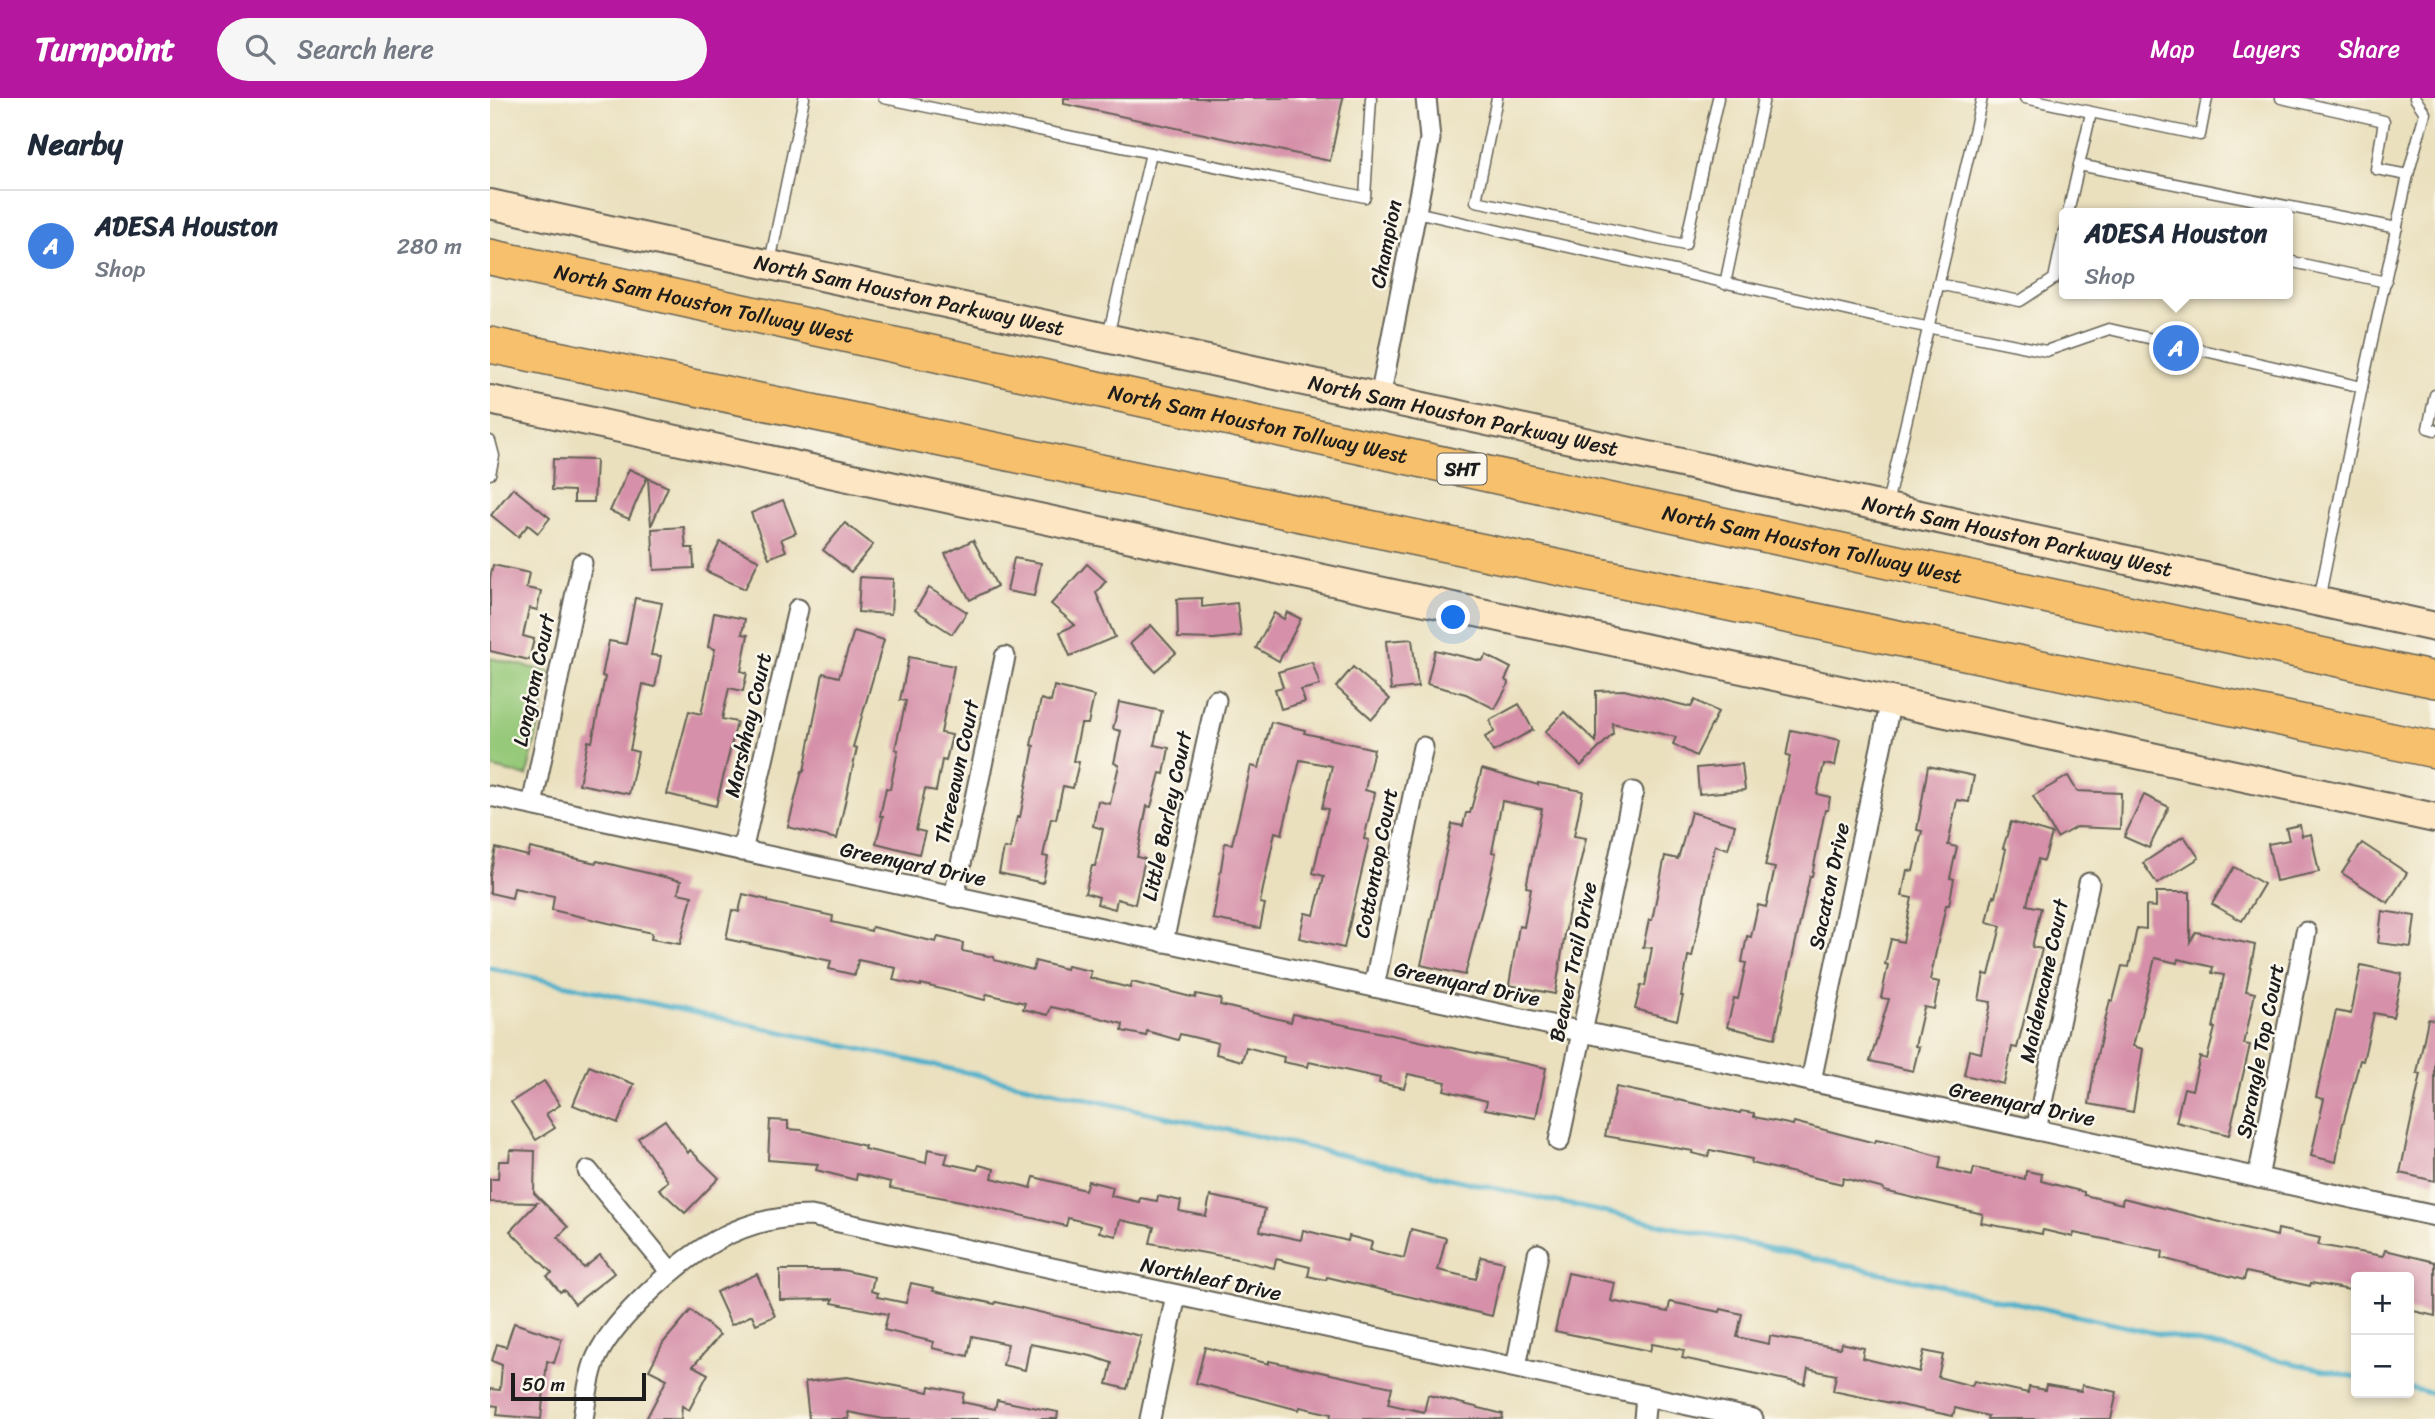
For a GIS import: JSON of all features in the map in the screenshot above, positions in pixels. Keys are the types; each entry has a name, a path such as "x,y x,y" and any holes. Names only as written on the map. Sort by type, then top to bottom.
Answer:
{"highway":[{"name":"North Sam Houston Tollway West","path":"490,257 2435,680"},
{"path":"490,345 2435,750"}],"main road":[{"name":"North Sam Houston Parkway West","path":"490,204 2435,627"},
{"path":"490,400 2435,818"}],"street":[{"name":"Champion","path":"1380,397 1430,139 1426,98"},
{"name":"Longtom Court","path":"532,805 582,564"},
{"name":"Marshhay Court","path":"742,851 799,609"},
{"name":"Threeawn Court","path":"954,897 1005,657"},
{"name":"Little Barley Court","path":"1163,942 1216,700"},
{"name":"Sacaton Drive","path":"1811,1082 1891,700"},
{"name":"Cottontop Court","path":"1374,987 1423,747"},
{"name":"Beaver Trail Drive","path":"1559,1141 1633,792"},
{"name":"Greenyard Drive","path":"490,796 2435,1216"},
{"name":"Maidencane Court","path":"2036,1130 2088,883"},
{"name":"Sprangle Top Court","path":"2258,1178 2306,932"},
{"path":"588,1171 670,1271"},
{"name":"Northleaf Drive","path":"583,1419 595,1361 622,1319 670,1271 709,1244 743,1227 788,1216 811,1216 1753,1419"},
{"path":"1516,1367 1538,1254"},
{"path":"1150,1419 1176,1295"},
{"path":"1644,1419 1646,1396"}],"lane":[{"path":"769,266 804,98"},
{"path":"884,98 929,103 1365,197 1371,98"},
{"path":"1497,98 1476,201 1685,245 1718,98"},
{"path":"1725,284 1764,98"},
{"path":"1886,508 1982,98"},
{"path":"2025,98 2200,135 2207,98"},
{"path":"2281,98 2385,121 2376,169 2408,175"},
{"path":"2318,602 2408,175 2425,113 2415,98"},
{"path":"2069,208 2091,113"},
{"path":"1108,339 1151,153"},
{"path":"2079,165 2293,208"},
{"path":"2293,208 2397,229"},
{"path":"1416,212 1928,329 2046,351 2109,329 2362,387"},
{"path":"1938,284 2020,301 2054,279 2059,255"},
{"path":"2293,262 2386,282"},
{"path":"2435,395 2428,428 2435,430"},
{"path":"490,441 494,456 490,474"}],"green space":[{"path":"490,658 551,672 527,776 490,767"}],"building":[{"path":"1064,98 1343,98 1330,161 1064,104"},
{"path":"553,459 596,460 594,502 574,502 574,491 552,490"},
{"path":"629,469 647,477 629,519 610,511"},
{"path":"648,478 668,487 651,526"},
{"path":"513,488 550,518 538,533 528,525 518,537 491,515"},
{"path":"783,500 796,533 781,539 786,551 769,558 751,513"},
{"path":"845,523 873,545 851,572 823,550"},
{"path":"684,527 686,548 693,548 694,568 654,570 652,529"},
{"path":"973,540 997,586 970,600 945,554"},
{"path":"720,542 759,560 745,589 706,571"},
{"path":"1014,558 1041,563 1034,596 1007,591"},
{"path":"1087,564 1106,581 1096,593 1115,637 1070,656 1060,632 1075,625 1051,604"},
{"path":"493,565 529,573 526,588 541,591 537,610 529,608 523,636 534,639 529,660 490,651 490,578"},
{"path":"860,577 893,579 891,614 858,612"},
{"path":"929,588 967,612 952,634 915,610"},
{"path":"635,598 662,603 651,655 661,656 655,687 643,684 630,750 638,752 629,794 579,784 588,741 592,742 609,641 626,644"},
{"path":"1202,598 1202,607 1237,603 1241,636 1214,639 1178,638 1177,599"},
{"path":"1287,612 1301,619 1279,661 1256,648 1274,613 1284,619"},
{"path":"714,613 745,619 742,634 748,635 741,671 747,673 743,691 729,688 722,719 737,722 716,806 667,794 689,711 701,714 715,649 708,647"},
{"path":"1151,625 1176,653 1155,671 1130,644"},
{"path":"854,631 884,640 853,747 857,748 837,839 788,827 804,771 823,673 839,677"},
{"path":"1412,639 1418,687 1391,690 1386,641"},
{"path":"1435,650 1482,661 1486,655 1511,668 1505,680 1509,683 1495,709 1466,694 1427,684"},
{"path":"909,657 954,666 941,733 952,735 946,761 942,760 936,791 925,789 916,830 925,832 919,854 876,843 886,788 890,789 898,750 895,749 906,701 900,700"},
{"path":"1312,662 1320,685 1301,690 1305,702 1281,709 1275,689 1283,687 1278,672"},
{"path":"1353,667 1390,699 1372,719 1336,687"},
{"path":"1054,686 1094,696 1088,724 1081,724 1073,761 1079,762 1073,788 1063,786 1056,819 1051,818 1043,856 1048,857 1043,883 999,873 1004,848 1010,849 1017,817 1020,817 1041,699 1051,702"},
{"path":"1624,690 1691,707 1695,700 1718,712 1696,756 1673,744 1676,737 1612,723 1613,734 1581,766 1545,732 1564,712 1596,742 1596,691"},
{"path":"1119,702 1162,711 1154,745 1169,748 1164,774 1160,773 1151,807 1147,806 1137,857 1145,859 1135,904 1117,899 1115,909 1097,904 1099,897 1085,893 1092,866 1095,866 1103,829 1093,826 1098,801 1110,804 1119,765 1114,763 1121,731 1113,729"},
{"path":"1519,704 1533,730 1493,752 1485,737 1494,732 1490,720"},
{"path":"1271,722 1305,730 1304,733 1374,749 1365,790 1375,793 1364,839 1369,840 1344,948 1299,938 1305,913 1314,915 1324,876 1313,873 1328,809 1322,808 1332,766 1300,760 1282,834 1275,832 1260,903 1265,904 1260,928 1213,919 1225,843 1232,844 1251,766 1259,768"},
{"path":"1791,730 1840,740 1835,766 1824,764 1817,794 1830,797 1828,810 1825,810 1775,1038 1727,1027 1734,998 1738,999 1746,963 1742,962 1747,936 1751,937 1758,905 1766,907 1775,868 1765,866 1790,757 1786,756"},
{"path":"1742,764 1745,790 1699,794 1697,768"},
{"path":"1928,766 1974,776 1969,802 1957,800 1948,845 1957,847 1950,878 1954,879 1930,980 1939,982 1934,1009 1924,1007 1915,1046 1919,1047 1913,1071 1870,1061 1889,999 1881,998 1891,939 1903,942 1912,898 1902,896 1907,870 1913,871 1922,831 1917,830"},
{"path":"1482,769 1538,785 1583,791 1574,836 1586,838 1568,916 1555,994 1509,985 1519,926 1524,927 1531,888 1526,887 1542,809 1502,801 1492,852 1496,853 1465,975 1421,965 1452,824 1463,826 1466,813 1470,813"},
{"path":"2068,776 2077,791 2121,793 2120,829 2076,827 2057,838 2033,796"},
{"path":"2144,795 2169,807 2149,848 2124,837"},
{"path":"1691,812 1735,825 1728,849 1715,845 1692,957 1688,956 1677,1020 1635,1009 1641,985 1645,986 1652,948 1643,947 1649,920 1652,920 1665,856 1678,859"},
{"path":"2011,822 2052,834 2044,861 2038,859 2027,905 2041,908 2032,947 2042,949 2017,1048 2012,1047 2004,1084 1964,1075 1969,1050 1981,1053 1991,1002 1979,1000 1984,974 1989,975 2001,926 1987,922"},
{"path":"2300,825 2302,836 2311,834 2319,872 2276,881 2268,844 2289,840 2286,828"},
{"path":"2184,836 2199,858 2157,884 2143,863"},
{"path":"2362,843 2407,873 2388,903 2342,873"},
{"path":"496,848 528,856 530,848 681,881 678,893 692,896 680,944 651,939 652,933 552,910 554,896 514,888 512,898 490,893 490,875"},
{"path":"2234,867 2264,884 2242,921 2212,904"},
{"path":"2156,892 2190,892 2190,942 2196,932 2255,945 2246,991 2255,993 2244,1044 2250,1045 2229,1135 2176,1122 2184,1088 2192,1090 2200,1057 2207,1059 2224,975 2212,973 2213,967 2178,959 2177,963 2155,958 2133,1046 2143,1049 2133,1112 2089,1104 2110,1000 2113,1001 2122,966 2129,967 2137,928 2146,929 2146,906 2156,907"},
{"path":"743,894 833,916 832,922 871,931 872,927 936,942 938,937 963,943 962,951 994,957 994,960 1033,970 1035,961 1066,969 1067,966 1091,971 1090,978 1130,988 1132,982 1195,998 1196,994 1221,999 1220,1005 1291,1022 1293,1014 1546,1068 1536,1118 1485,1109 1487,1101 1444,1090 1446,1082 1408,1074 1404,1088 1379,1083 1380,1078 1309,1062 1308,1067 1283,1062 1284,1057 1246,1047 1242,1061 1216,1054 1218,1043 1180,1034 1178,1040 1147,1031 1146,1036 1122,1031 1123,1024 1089,1015 1051,1007 1048,1015 1023,1009 1025,1003 987,994 985,1000 893,980 896,968 858,960 855,975 829,969 831,961 726,939 732,910 739,912"},
{"path":"2382,911 2415,916 2411,947 2378,943"},
{"path":"2361,965 2402,974 2393,1017 2374,1013 2363,1061 2360,1060 2342,1127 2336,1162 2311,1156 2324,1099 2316,1097 2336,1011 2351,1014"},
{"path":"2428,1019 2435,1020 2435,1181 2400,1173 2421,1074 2417,1073"},
{"path":"589,1066 634,1084 618,1123 573,1105"},
{"path":"544,1081 560,1105 546,1114 555,1128 536,1140 511,1102"},
{"path":"1616,1087 1740,1113 1754,1113 1754,1117 1793,1125 1794,1122 1875,1143 1876,1140 1895,1144 1941,1157 1939,1168 1972,1176 1974,1168 2025,1179 2026,1171 2042,1174 2041,1181 2122,1204 2123,1198 2277,1236 2278,1229 2320,1238 2318,1245 2383,1256 2385,1250 2435,1262 2435,1316 2414,1311 2414,1272 2351,1272 2351,1290 2311,1283 2310,1286 2246,1272 2244,1280 2162,1258 2163,1251 2074,1233 2073,1237 2043,1230 2042,1234 1981,1223 1983,1214 1884,1191 1843,1178 1842,1184 1751,1163 1752,1159 1710,1150 1708,1157 1692,1153 1693,1151 1605,1136"},
{"path":"665,1120 688,1153 690,1150 719,1178 685,1213 659,1189 668,1181 638,1138"},
{"path":"770,1120 788,1121 788,1129 801,1130 865,1146 864,1149 926,1163 928,1149 948,1153 945,1163 977,1170 979,1165 994,1169 992,1178 1031,1188 1034,1177 1085,1190 1088,1181 1113,1187 1111,1196 1139,1202 1140,1198 1157,1201 1158,1196 1181,1201 1179,1211 1206,1216 1210,1196 1235,1201 1265,1209 1260,1231 1301,1240 1303,1230 1348,1241 1349,1236 1372,1242 1370,1250 1404,1258 1411,1229 1446,1238 1438,1270 1476,1279 1481,1257 1504,1262 1492,1316 1327,1277 1326,1280 1308,1276 1310,1267 1276,1259 1274,1268 1150,1243 1154,1227 1120,1220 1116,1236 1099,1232 1101,1226 1068,1218 1066,1226 961,1201 890,1188 891,1182 857,1174 856,1180 816,1170 818,1164 768,1160"},
{"path":"510,1150 535,1151 534,1193 568,1227 558,1237 584,1268 600,1255 614,1273 575,1304 564,1290 560,1292 547,1276 552,1273 510,1231 537,1203 490,1202 490,1179 498,1179 499,1161 509,1161"},
{"path":"780,1270 842,1270 874,1277 871,1291 878,1293 877,1297 906,1303 911,1283 934,1288 933,1291 995,1304 996,1302 1141,1336 1127,1389 1107,1384 1112,1363 1091,1356 1030,1344 1025,1370 1003,1365 1008,1344 972,1336 968,1356 932,1348 934,1342 884,1330 888,1314 832,1303 833,1299 780,1300"},
{"path":"1568,1273 1615,1283 1611,1301 1668,1312 1670,1302 1742,1314 1737,1337 1769,1344 1770,1336 1840,1348 1841,1343 1864,1348 1862,1358 1919,1372 1924,1351 1943,1355 1938,1377 1972,1386 1974,1381 2028,1393 2029,1387 2045,1390 2046,1385 2081,1391 2082,1385 2117,1392 2111,1419 1987,1419 1988,1416 1955,1408 1953,1416 1833,1391 1836,1375 1808,1369 1805,1384 1682,1358 1684,1350 1652,1344 1650,1351 1555,1331"},
{"path":"757,1274 775,1316 756,1324 752,1315 731,1325 716,1292"},
{"path":"691,1310 720,1335 693,1366 708,1374 689,1410 682,1406 681,1419 646,1419 667,1379 649,1370 663,1343"},
{"path":"514,1323 562,1339 554,1363 547,1361 541,1419 497,1415 498,1406 490,1405 490,1389 500,1390 502,1365 492,1361 497,1344 506,1347"},
{"path":"1205,1347 1269,1364 1269,1361 1392,1387 1388,1404 1424,1412 1428,1395 1503,1414 1502,1419 1330,1419 1331,1414 1300,1407 1299,1410 1196,1383"},
{"path":"847,1377 929,1392 930,1386 964,1393 962,1402 995,1409 997,1400 1058,1412 1057,1419 884,1419 848,1412 849,1419 809,1419 805,1382"}],"waterway":[{"path":"490,968 2351,1376"},
{"path":"2414,1389 2435,1394"}],"place":[{"name":"ADESA Houston","path":"2176,348"}]}
